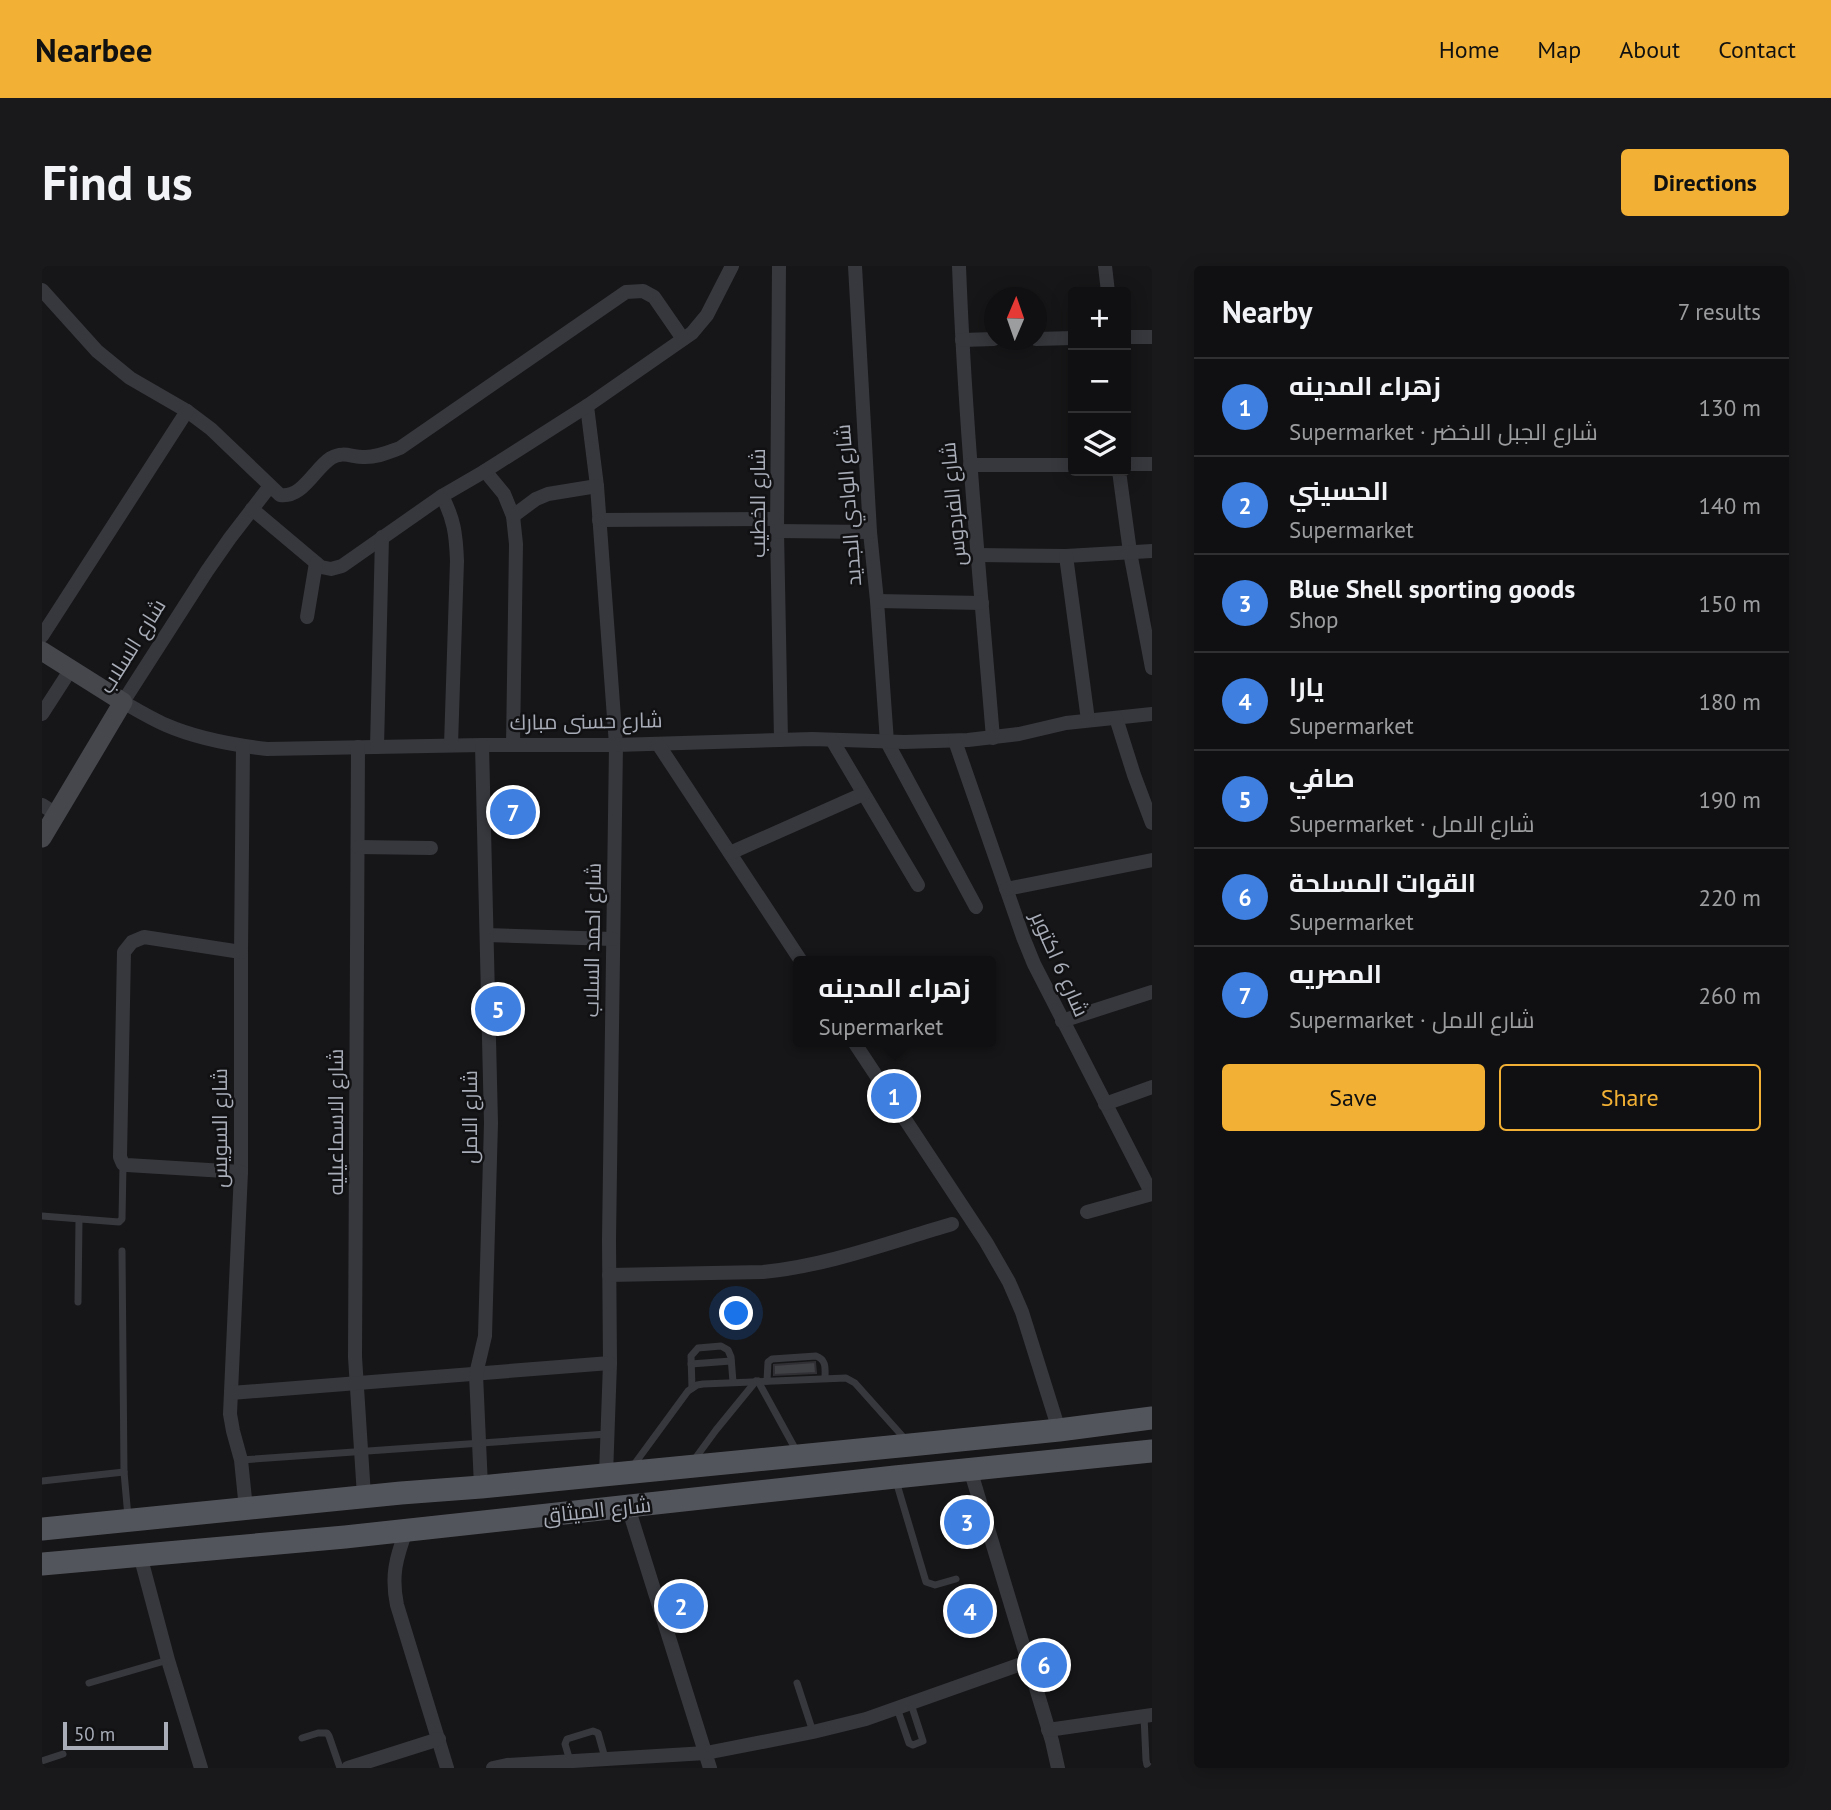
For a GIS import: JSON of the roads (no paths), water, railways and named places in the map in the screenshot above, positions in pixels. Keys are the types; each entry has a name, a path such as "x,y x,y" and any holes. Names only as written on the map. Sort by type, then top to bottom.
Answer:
{"main road":[{"name":"شارع الميثاق","path":"42,1530 364,1496 481,1487 1059,1430 1152,1418"},
{"name":"شارع الميثاق","path":"42,1564 408,1531 1152,1451"},
{"path":"401,1493 396,1503 396,1514 408,1531"},
{"path":"337,1499 350,1517 350,1527 345,1537"}],"street":[{"path":"252,509 316,563 331,569 342,566 442,496 587,406 683,339 707,315 732,266"},
{"name":"شارع الخطيب","path":"779,266 777,525 781,740"},
{"name":"شارع الوادي الجديد","path":"855,266 870,532 887,741"},
{"name":"شارع الفردوس","path":"959,266 970,465 993,738"},
{"path":"1105,266 1107,287"},
{"path":"42,290 97,351 131,378 187,411 211,429 280,495 288,496 296,492 332,458 348,454 364,458 400,447 626,292 643,291 654,297 683,339"},
{"path":"1131,337 1152,337"},
{"path":"1047,339 1068,338"},
{"path":"962,340 984,339"},
{"name":"شارع احمد السلاب","path":"587,406 600,520 616,745 608,1434 617,1474"},
{"path":"42,636 187,411"},
{"path":"1131,464 1152,464"},
{"path":"970,465 1068,465"},
{"path":"485,471 504,494 513,516 516,544 513,745"},
{"path":"1120,476 1130,552 1152,668"},
{"name":"شارع السلاب","path":"42,838 49,810 123,702 207,571 270,485"},
{"path":"513,516 548,494 597,486"},
{"path":"442,496 452,515 457,542 451,746"},
{"path":"600,520 777,525 870,532"},
{"path":"377,747 382,537"},
{"path":"978,555 1066,556 1152,551"},
{"path":"1066,556 1088,720"},
{"path":"307,617 316,563"},
{"path":"877,601 982,603"},
{"name":"شارع حسنى مبارك","path":"42,651 123,702 167,725 204,739 267,748 616,745 781,740 954,741 993,738 1088,720 1152,714"},
{"path":"42,714 71,669"},
{"path":"1116,718 1126,754 1152,823"},
{"path":"832,740 918,885"},
{"path":"887,741 976,907"},
{"name":"شارع 6 اكتوبر","path":"954,741 1034,964 1152,1194"},
{"path":"658,744 798,956"},
{"name":"شارع الامل","path":"481,1487 476,1374 485,1336 491,1123 482,745"},
{"name":"شارع السويس","path":"243,746 241,1172 230,1414 241,1460 246,1509"},
{"name":"شارع الاسماعيليه","path":"358,747 356,1383 364,1496"},
{"path":"730,853 863,794"},
{"path":"358,847 431,848"},
{"path":"1006,889 1152,860"},
{"path":"487,936 613,939"},
{"path":"241,952 144,937 132,942 124,952 120,1157 123,1164 241,1172"},
{"path":"1062,1021 1152,992"},
{"path":"857,1047 986,1242 1009,1282 1022,1312 1059,1430"},
{"path":"1105,1104 1152,1087"},
{"path":"1087,1212 1152,1194"},
{"path":"610,1275 787,1270 952,1224"},
{"path":"231,1394 610,1363"},
{"path":"971,1469 1058,1768"},
{"path":"628,1507 710,1768"},
{"path":"408,1531 396,1563 394,1591 447,1768"},
{"path":"140,1555 167,1660 201,1768"},
{"path":"493,1768 706,1753 813,1732 852,1724 1027,1662"},
{"path":"1048,1730 1148,1715"},
{"path":"348,1768 439,1739"}],"lane":[{"path":"42,1216 117,1223 121,1221 123,1164"},
{"path":"78,1302 79,1219"},
{"path":"122,1251 124,1472 129,1522"},
{"path":"692,1388 691,1356 698,1348 725,1347 731,1353 733,1382"},
{"path":"767,1381 768,1362 772,1359 816,1356 822,1358 825,1378"},
{"path":"691,1364 732,1361"},
{"path":"617,1474 692,1388 703,1384 846,1378 855,1383 910,1445"},
{"path":"757,1381 799,1455"},
{"path":"689,1466 757,1381"},
{"path":"241,1460 608,1434"},
{"path":"42,1480 124,1472"},
{"path":"895,1477 926,1582 935,1585 956,1579"},
{"path":"89,1683 167,1660"},
{"path":"797,1683 813,1732"},
{"path":"904,1705 923,1742 913,1745 909,1743 904,1705"},
{"path":"1148,1715 1146,1760 1147,1765 1152,1768"},
{"path":"570,1761 566,1739 593,1731 598,1732 606,1759"},
{"path":"302,1738 327,1733 340,1768"},
{"path":"42,1761 63,1755"}],"place":[{"name":"المصريه","path":"513,812"},
{"name":"صافي","path":"498,1009"},
{"name":"زهراء المدينه","path":"894,1096"},
{"name":"Blue Shell sporting goods","path":"967,1522"},
{"name":"الحسيني","path":"681,1606"},
{"name":"يارا","path":"970,1611"},
{"name":"القوات المسلحة","path":"1044,1665"}]}
